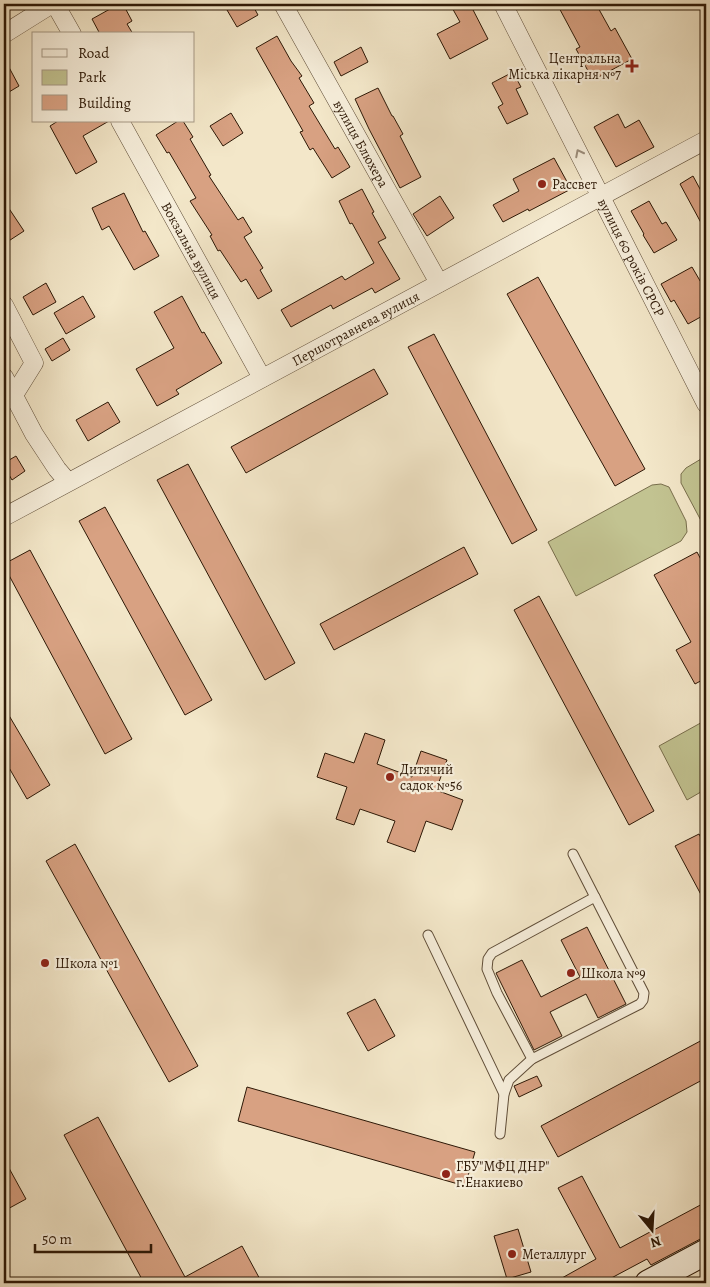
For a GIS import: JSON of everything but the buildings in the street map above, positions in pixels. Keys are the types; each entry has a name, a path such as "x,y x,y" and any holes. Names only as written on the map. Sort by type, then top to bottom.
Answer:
{"street":[{"path":"4,34 54,4 71,32"},
{"name":"вулиця Блюхера","path":"283,4 439,283"},
{"name":"вулиця 60 років СРСР","path":"503,4 706,404"},
{"name":"Вокзальна вулиця","path":"121,122 262,378"},
{"name":"Першотравнева вулиця","path":"4,517 706,140"},
{"path":"4,305 34,363 14,395"},
{"path":"4,377 34,434 68,482"},
{"path":"648,1283 706,1252"}],"lane":[{"path":"500,1134 504,1094 509,1080 532,1059 640,1004 643,1000 644,994 572,854"},
{"path":"532,1059 497,993 487,969 488,959 492,953 595,897"},
{"path":"428,934 504,1094"}],"green space":[{"path":"706,456 706,530 681,483 681,474 686,468"},
{"path":"661,484 669,487 686,521 687,532 681,541 576,596 548,542 652,485"},
{"path":"706,720 706,789 687,800 659,746"}],"place":[{"name":"Центральна Міська лікарня №7","path":"632,66"},
{"name":"Рассвет","path":"542,184"},
{"name":"Дитячий садок №56","path":"390,777"},
{"name":"Школа №1","path":"45,963"},
{"name":"Школа №9","path":"571,973"},
{"name":"ГБУ\"МФЦ ДНР\" г.Енакиево","path":"446,1174"},
{"name":"Металлург","path":"512,1254"}]}
